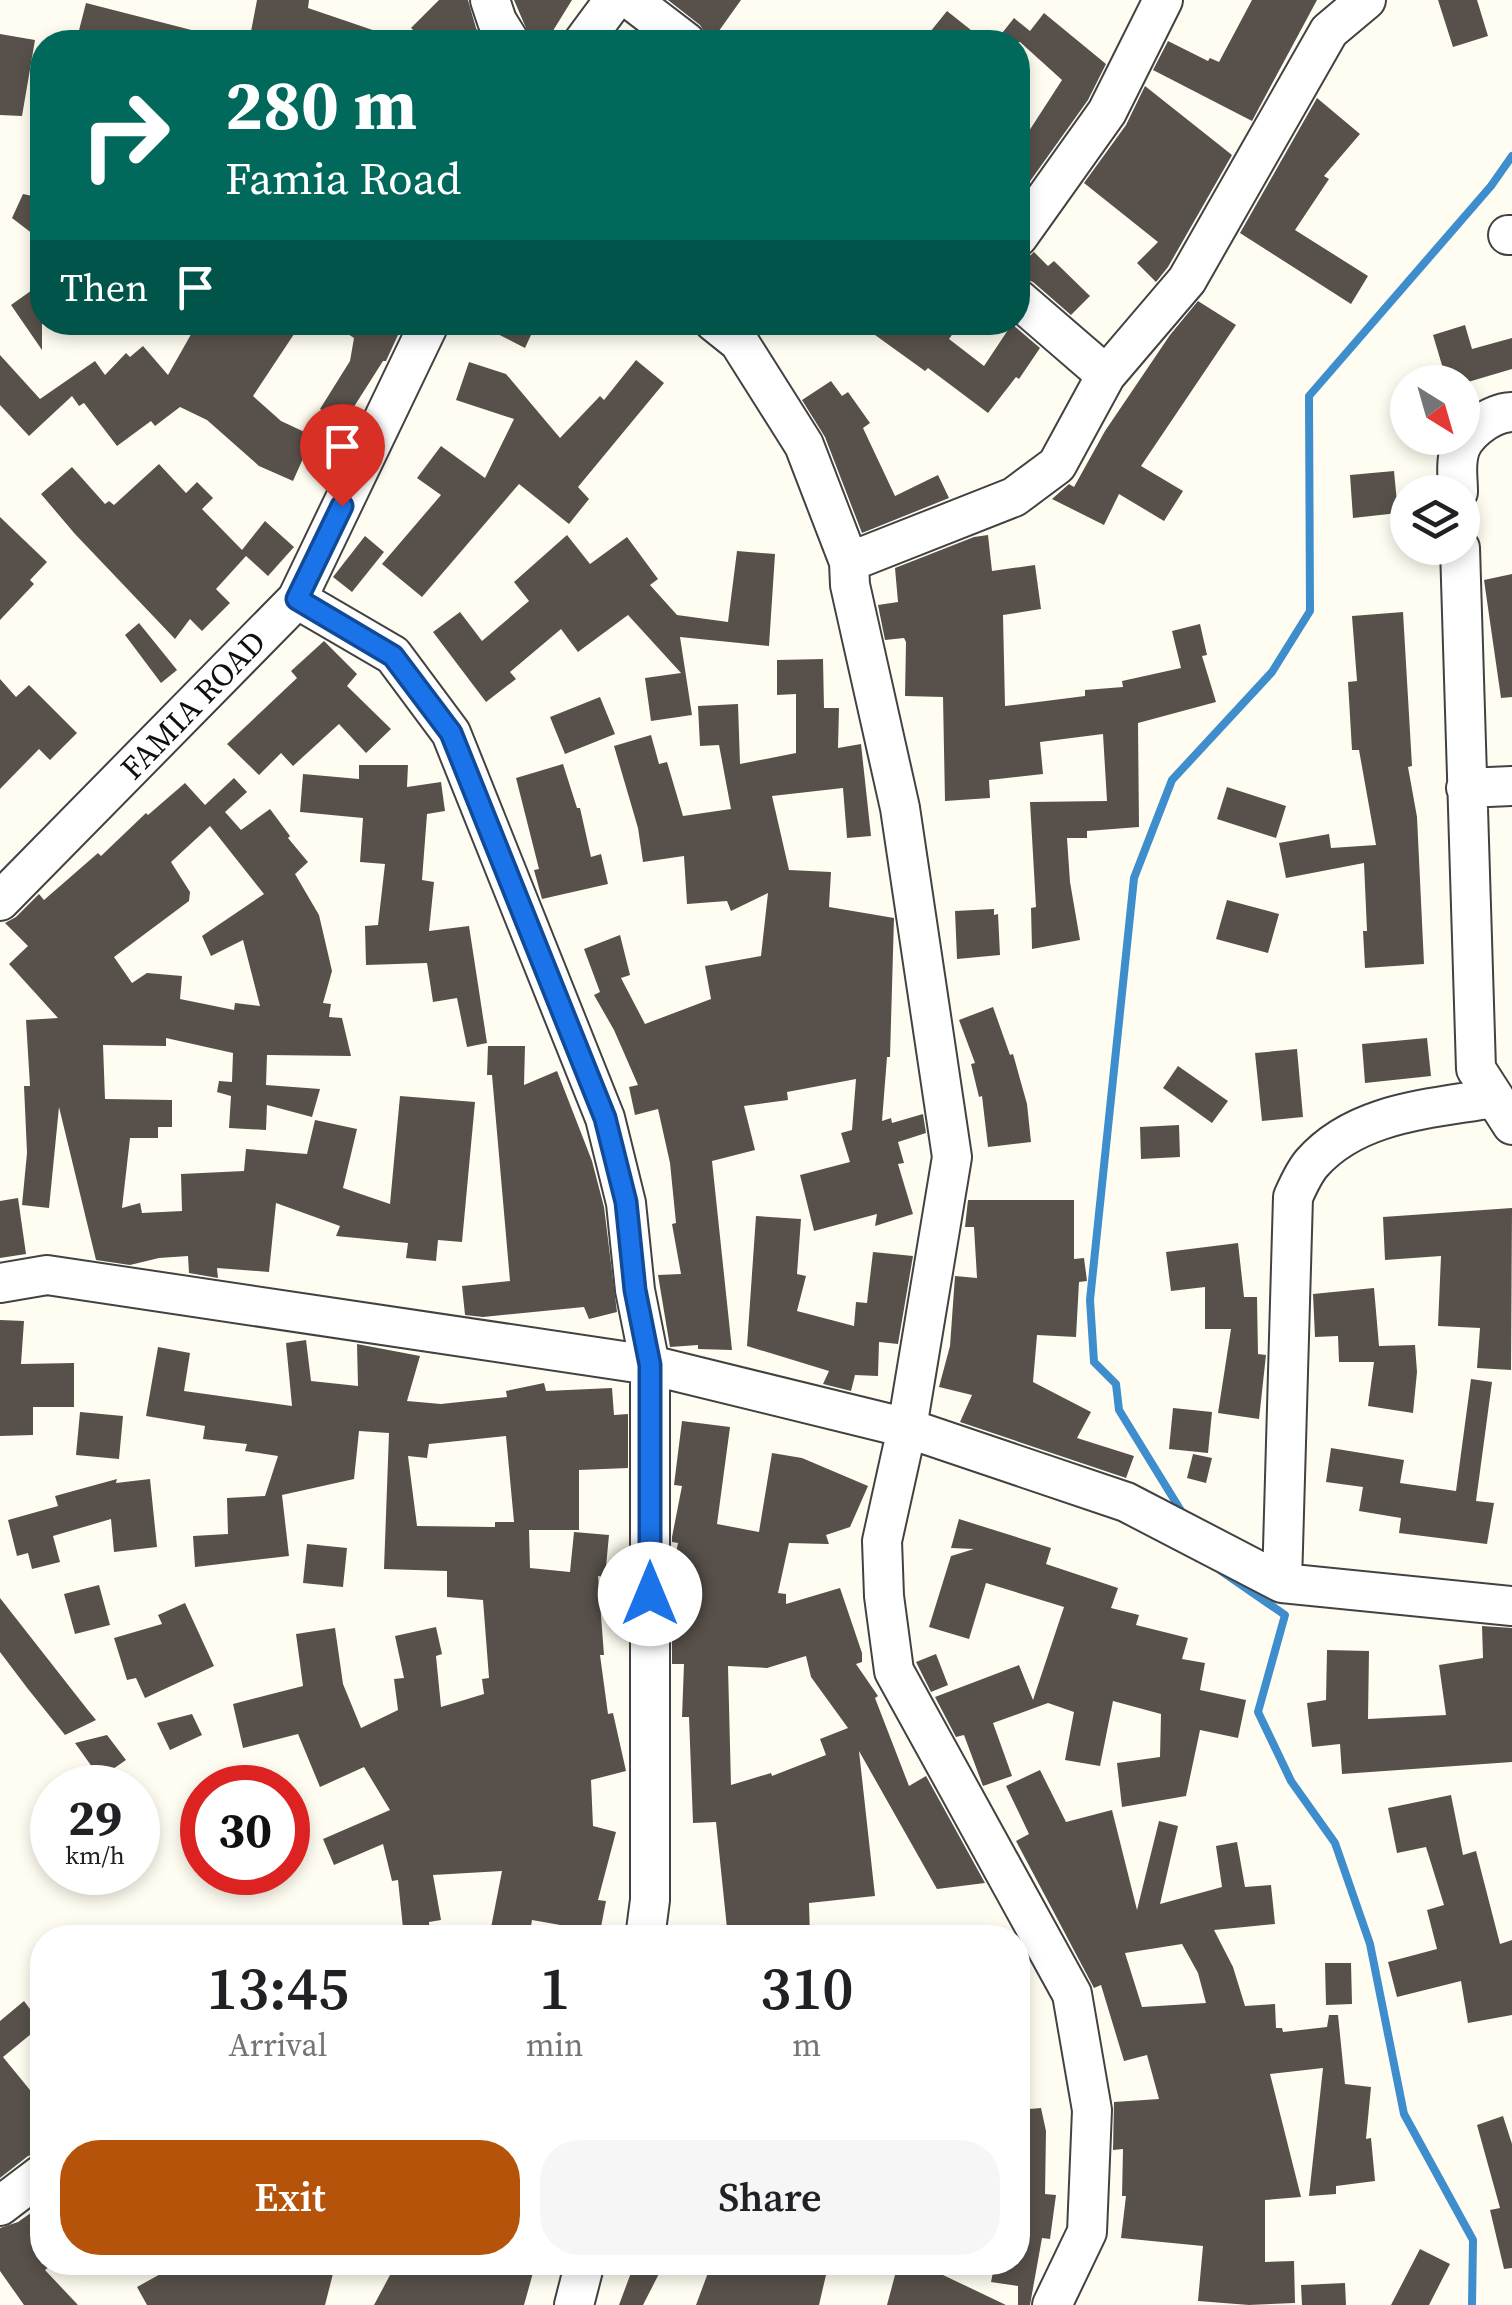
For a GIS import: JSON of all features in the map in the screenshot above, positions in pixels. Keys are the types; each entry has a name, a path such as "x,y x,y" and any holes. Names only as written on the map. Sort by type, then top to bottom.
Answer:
{"street":[{"path":"490,0 502,30"},
{"path":"592,30 614,0"},
{"path":"631,0 670,30"},
{"path":"1030,220 1107,112 1163,0"},
{"path":"849,562 1014,498 1057,465 1106,375 1187,280 1330,30 1366,0"},
{"path":"1030,309 1106,375"},
{"name":"FAMIA ROAD","path":"0,901 297,599 424,335"},
{"path":"730,335 739,342 804,445 849,562 850,585 900,808 952,1157 907,1428 882,1541 884,1596 894,1670 1072,1994 1092,2110 1087,2232 1052,2305"},
{"path":"1458,475 1458,453 1476,427 1500,412 1512,412"},
{"path":"1278,1582 1292,1197 1310,1164 1338,1141 1386,1117 1502,1112 1476,1069 1460,565"},
{"path":"297,599 393,656 451,733 605,1118 626,1202 635,1290 650,1365 650,1900 647,1925"},
{"path":"1466,788 1512,786"},
{"path":"0,1283 47,1274 650,1365 907,1428 1126,1502 1278,1582 1512,1606"},
{"path":"0,2206 30,2183"},
{"path":"574,2305 582,2275"}],"building":[{"path":"257,0 309,0 308,8 373,30 251,30"},
{"path":"439,0 468,0 477,30 413,30"},
{"path":"514,0 572,0 553,30 527,30"},
{"path":"668,0 741,0 720,30 703,30"},
{"path":"1252,0 1317,0 1252,121 1153,70 1168,41 1208,61 1210,58 1219,62"},
{"path":"1438,0 1477,0 1488,36 1453,47"},
{"path":"86,3 191,30 79,30"},
{"path":"947,11 971,30 932,30"},
{"path":"1044,13 1106,64 1088,100 1030,181 1030,129 1062,80 1030,51 1030,31"},
{"path":"1014,18 1029,30 1004,30"},
{"path":"0,34 30,39 30,69 22,116 0,115"},
{"path":"1145,86 1232,155 1156,282 1137,263 1158,242 1084,183 1126,125"},
{"path":"1317,98 1360,134 1324,176 1329,179 1295,230 1368,276 1351,304 1240,233"},
{"path":"23,194 30,195 30,232 12,218"},
{"path":"1034,252 1048,266 1054,261 1090,296 1071,315 1030,281 1030,256"},
{"path":"30,292 30,333 11,305"},
{"path":"1198,301 1236,325 1141,466 1183,491 1164,521 1119,494 1104,525 1052,499 1069,484 1074,487 1105,431"},
{"path":"1465,325 1472,349 1512,338 1512,369 1480,378 1480,365 1442,365 1433,335"},
{"path":"32,335 42,335 42,350"},
{"path":"191,335 293,335 253,396 281,421 313,436 293,481 259,466 207,420 180,407 155,426 151,421 117,446 84,403 79,406 72,396 29,436 0,405 0,355 40,399 95,361 105,375 126,353 130,357 143,346 168,375"},
{"path":"350,335 398,335 386,361 343,424 320,409 350,361 354,338"},
{"path":"500,335 531,335 525,348"},
{"path":"875,335 952,335 949,339 984,366 1005,335 1025,335 1040,348 988,413 928,368 925,371"},
{"path":"636,360 664,383 578,487 589,499 569,524 519,484 422,597 382,564 441,495 417,478 441,446 485,478 514,419 456,400 469,362 506,374 560,438 600,396 604,400"},
{"path":"831,381 842,396 848,392 870,423 863,428 895,496 938,475 949,498 862,533 825,437 802,400"},
{"path":"159,464 186,493 197,482 213,498 202,509 242,550 265,521 294,547 268,576 246,556 216,589 230,603 202,631 190,619 175,639 41,494 72,467 105,504 109,501 114,505"},
{"path":"1394,471 1394,475 1390,475 1390,514 1353,518 1350,475"},
{"path":"0,517 47,562 30,580 34,584 0,620"},
{"path":"567,535 590,564 627,537 658,579 650,585 677,615 728,622 737,551 775,554 769,646 680,637 692,715 651,721 645,678 681,673 628,615 578,652 561,629 510,672 516,679 486,702 433,632 460,612 482,641 529,601 514,582"},
{"path":"988,535 992,571 1035,565 1041,609 1003,615 1005,706 1085,696 1085,690 1123,687 1122,681 1181,668 1172,631 1200,624 1207,655 1202,656 1216,702 1138,723 1139,827 1087,831 1087,838 1067,838 1080,940 1032,949 1031,908 1036,907 1030,802 1107,801 1103,734 1040,742 1043,774 989,780 990,798 945,801 943,697 905,696 906,642 904,638 885,640 878,605 898,602 895,568"},
{"path":"365,536 384,552 352,592 333,577"},
{"path":"1512,574 1512,697 1501,698 1484,580"},
{"path":"1403,612 1412,766 1408,767 1417,817 1424,964 1365,968 1364,863 1286,878 1279,843 1329,834 1331,848 1376,845 1359,750 1352,750 1348,682 1357,681 1352,616"},
{"path":"139,623 177,670 161,683 125,635"},
{"path":"324,641 357,674 347,686 391,729 366,753 339,724 293,766 281,753 259,775 227,744 297,678 291,671"},
{"path":"823,659 824,708 839,708 838,748 861,744 871,836 847,838 843,788 772,796 789,870 831,872 829,907 894,918 890,1057 882,1121 891,1118 892,1123 923,1114 926,1133 898,1142 904,1163 898,1164 913,1214 875,1226 877,1214 814,1231 800,1175 850,1162 841,1133 852,1130 856,1079 787,1092 788,1100 744,1106 755,1150 712,1161 732,1350 698,1349 698,1345 670,1347 658,1275 681,1274 672,1224 676,1223 670,1163 658,1109 635,1115 629,1087 638,1085 594,995 600,992 584,949 620,935 630,975 621,978 645,1024 711,999 705,966 761,956 768,893 731,911 727,901 687,904 684,856 643,862 638,828 614,746 651,735 659,764 667,762 683,816 731,809 719,745 700,746 698,706 738,704 740,764 796,753 796,694 777,695 777,660"},
{"path":"0,679 16,697 29,685 77,733 50,760 39,749 0,789"},
{"path":"600,697 615,734 565,754 550,717"},
{"path":"563,764 580,808 591,857 601,854 608,884 542,899 534,870 539,869 516,778"},
{"path":"359,765 408,765 407,787 441,782 445,811 427,814 422,880 434,882 429,931 469,926 487,1043 467,1047 457,998 433,1002 427,963 366,965 365,926 378,925 385,864 360,862 363,818 300,812 303,774 359,779"},
{"path":"234,778 247,792 225,812 241,830 270,809 308,862 295,874 319,915 332,971 323,1003 331,1004 329,1017 342,1018 351,1056 267,1055 266,1085 320,1089 312,1117 267,1105 266,1130 229,1128 231,1096 217,1092 219,1081 232,1082 233,1053 166,1038 166,1046 103,1045 105,1099 172,1100 172,1127 158,1127 158,1138 130,1138 122,1208 140,1203 142,1213 182,1211 181,1174 244,1171 246,1149 307,1154 315,1120 357,1129 343,1188 390,1204 400,1096 475,1102 462,1242 438,1240 436,1261 406,1258 408,1243 336,1236 340,1226 276,1203 269,1272 217,1268 218,1278 189,1273 188,1256 130,1265 96,1260 59,1107 49,1208 22,1205 27,1153 24,1086 30,1086 26,1020 58,1018 9,964 28,946 5,923 39,894 44,900 98,853 101,856 185,783 205,805","holes":["210,826 264,894 202,936 211,956 243,940 260,1006 235,1003 234,1010 180,999 182,976 147,973 132,983 114,957 189,901 190,892 171,862"]},
{"path":"1227,787 1286,806 1276,838 1217,819"},
{"path":"1227,900 1279,914 1268,953 1216,939"},
{"path":"994,909 994,915 998,914 1000,955 957,959 955,911"},
{"path":"993,1007 1010,1055 1013,1054 1027,1104 1031,1142 988,1147 982,1096 979,1097 971,1064 975,1063 959,1020"},
{"path":"1427,1038 1431,1076 1365,1083 1362,1044"},
{"path":"488,1046 525,1046 524,1085 557,1071 592,1161 604,1207 617,1312 589,1319 584,1307 483,1317 465,1315 462,1286 510,1281 492,1075 487,1075"},
{"path":"1297,1049 1303,1117 1262,1121 1255,1053"},
{"path":"1178,1066 1228,1101 1212,1123 1163,1088"},
{"path":"1179,1125 1180,1157 1141,1159 1140,1127"},
{"path":"18,1198 26,1254 0,1258 0,1201"},
{"path":"968,1200 1074,1200 1074,1259 1084,1258 1087,1281 1079,1282 1076,1337 1037,1335 1033,1382 1091,1412 1077,1438 1134,1456 1126,1478 960,1422 972,1395 939,1387 950,1346 955,1276 977,1278 974,1227 965,1227"},
{"path":"1512,1208 1511,1370 1477,1368 1480,1328 1438,1326 1441,1256 1385,1260 1383,1217"},
{"path":"756,1216 801,1219 797,1274 806,1276 797,1311 854,1326 856,1302 867,1303 873,1252 913,1256 898,1344 879,1342 878,1376 855,1375 851,1391 823,1384 829,1371 747,1346"},
{"path":"1238,1243 1244,1297 1257,1297 1258,1354 1266,1355 1259,1419 1218,1413 1231,1329 1205,1329 1205,1287 1171,1291 1166,1252"},
{"path":"1374,1288 1379,1346 1415,1345 1413,1413 1368,1406 1374,1362 1339,1362 1338,1336 1315,1337 1313,1294"},
{"path":"0,1320 24,1321 21,1364 74,1363 74,1407 33,1407 33,1435 0,1436"},
{"path":"306,1340 311,1381 358,1386 357,1344 420,1356 407,1401 441,1404 507,1397 506,1391 544,1383 546,1391 612,1388 614,1415 628,1414 628,1468 579,1470 579,1530 529,1530 530,1568 570,1572 574,1532 609,1535 605,1577 598,1576 604,1655 600,1655 608,1714 613,1713 626,1771 591,1780 593,1826 616,1832 598,1900 606,1901 601,1925 532,1920 531,1925 492,1925 502,1871 433,1875 441,1920 429,1925 403,1925 398,1880 392,1881 383,1844 334,1865 323,1839 390,1810 364,1767 320,1787 298,1734 243,1748 233,1704 303,1686 296,1634 335,1628 343,1684 361,1728 398,1710 394,1679 404,1678 395,1636 436,1627 442,1654 436,1656 441,1707 484,1694 482,1679 489,1678 483,1600 447,1597 447,1571 384,1569 389,1433 359,1431 354,1479 282,1495 289,1556 195,1567 193,1536 228,1534 227,1498 265,1496 278,1456 245,1451 247,1444 203,1439 205,1426 146,1416 158,1347 190,1353 184,1391 292,1406 286,1343","holes":["506,1436 514,1522 495,1522 495,1527 417,1526 408,1456 427,1458 429,1444"]},
{"path":"1471,1379 1492,1382 1476,1501 1494,1503 1487,1544 1399,1533 1401,1518 1359,1511 1363,1487 1326,1482 1331,1448 1404,1460 1400,1483 1456,1491"},
{"path":"1173,1408 1212,1412 1208,1453 1169,1449"},
{"path":"80,1412 123,1416 119,1459 76,1455"},
{"path":"682,1421 730,1427 717,1524 759,1532 772,1453 802,1458 868,1486 850,1527 826,1535 829,1544 789,1543 778,1593 786,1594 786,1604 840,1588 862,1653 862,1662 856,1664 878,1696 875,1698 909,1786 926,1776 985,1883 937,1889 859,1751 875,1896 809,1903 810,1925 727,1925 716,1822 693,1823 689,1717 682,1717 684,1664 672,1664 672,1573 678,1543 672,1542 672,1537 682,1486 674,1485","holes":["806,1656 811,1677 848,1728 820,1739 826,1755 772,1776 771,1773 731,1785 728,1666 767,1668"]},
{"path":"1193,1454 1212,1458 1206,1483 1187,1478"},
{"path":"117,1479 116,1483 150,1479 157,1547 114,1552 111,1519 53,1536 60,1562 32,1569 28,1553 17,1556 8,1520 58,1506 55,1496"},
{"path":"959,1519 1051,1548 1046,1564 1118,1588 1111,1608 1139,1615 1136,1625 1188,1638 1182,1659 1205,1663 1200,1690 1246,1700 1238,1738 1200,1730 1186,1796 1122,1807 1117,1763 1160,1757 1161,1714 1113,1701 1100,1766 1065,1760 1074,1712 1048,1703 993,1723 1012,1776 983,1786 964,1735 956,1737 935,1697 1019,1665 1033,1700 1064,1607 986,1583 969,1639 929,1627 951,1556 974,1549 951,1548"},
{"path":"307,1544 347,1548 343,1587 303,1583"},
{"path":"99,1585 110,1625 75,1634 64,1594"},
{"path":"0,1598 96,1720 65,1735 28,1689 0,1652"},
{"path":"185,1603 214,1666 145,1698 136,1678 127,1680 114,1638 162,1624 158,1615"},
{"path":"1482,1626 1512,1628 1512,1762 1342,1774 1340,1744 1312,1747 1307,1703 1326,1700 1327,1650 1369,1651 1368,1719 1446,1715 1439,1665 1483,1658"},
{"path":"936,1654 948,1685 931,1692 916,1662"},
{"path":"192,1714 202,1735 170,1750 157,1723"},
{"path":"107,1735 126,1760 119,1765 91,1765 75,1743"},
{"path":"1040,1770 1066,1822 1112,1810 1137,1910 1159,1821 1178,1826 1160,1904 1222,1887 1216,1846 1237,1842 1245,1887 1271,1885 1275,1924 1214,1930 1233,1967 1245,2006 1275,2004 1276,2028 1283,2032 1327,2027 1329,2015 1338,2015 1345,2084 1371,2087 1366,2139 1371,2138 1375,2181 1336,2186 1336,2194 1309,2196 1323,2068 1270,2074 1301,2197 1265,2200 1265,2262 1294,2261 1295,2303 1198,2301 1203,2246 1121,2238 1126,2196 1122,2196 1123,2149 1113,2150 1114,2102 1159,2099 1147,2055 1124,2061 1101,1985 1094,1988 1016,1841 1029,1834 1006,1786","holes":["1182,1944 1198,1973 1206,2003 1142,2007 1125,1953"]},
{"path":"1451,1795 1463,1855 1476,1851 1500,1944 1512,1940 1512,2015 1468,2023 1461,1981 1397,1997 1388,1962 1437,1949 1427,1910 1444,1905 1426,1847 1397,1853 1388,1808"},
{"path":"1325,1963 1351,1963 1352,2004 1326,2005"},
{"path":"24,2001 30,2009 30,2035 3,2057 30,2090 30,2155 0,2178 0,2021"},
{"path":"1041,2108 1046,2131 1045,2194 1056,2195 1050,2239 1042,2238 1030,2305 1018,2305 1018,2286 991,2282 992,2275 1030,2275 1030,2109"},
{"path":"1503,2116 1512,2144 1512,2268 1504,2269 1490,2210 1500,2208 1477,2125"},
{"path":"30,2214 30,2275 50,2275 78,2305 24,2305 0,2271 0,2228"},
{"path":"1420,2249 1450,2264 1429,2305 1391,2305"},
{"path":"159,2275 333,2275 325,2305 147,2305 137,2287"},
{"path":"390,2275 532,2275 524,2305 374,2305"},
{"path":"630,2275 658,2275 643,2305 619,2305"},
{"path":"707,2275 826,2275 819,2305 696,2305"},
{"path":"895,2275 943,2275 1006,2305 887,2305"},
{"path":"1345,2283 1346,2305 1302,2305 1301,2285"}],"waterway":[{"path":"1183,1514 1119,1410 1116,1384 1094,1362 1090,1300 1134,878 1172,780 1272,672 1310,611 1309,396 1491,186 1512,156"},
{"path":"1221,1571 1285,1615 1258,1712 1291,1781 1335,1843 1370,1944 1404,2114 1473,2240 1472,2305"}],"route":[{"path":"342,506 297,599 393,656 451,733 605,1118 626,1202 635,1290 650,1365 650,1594"}]}
